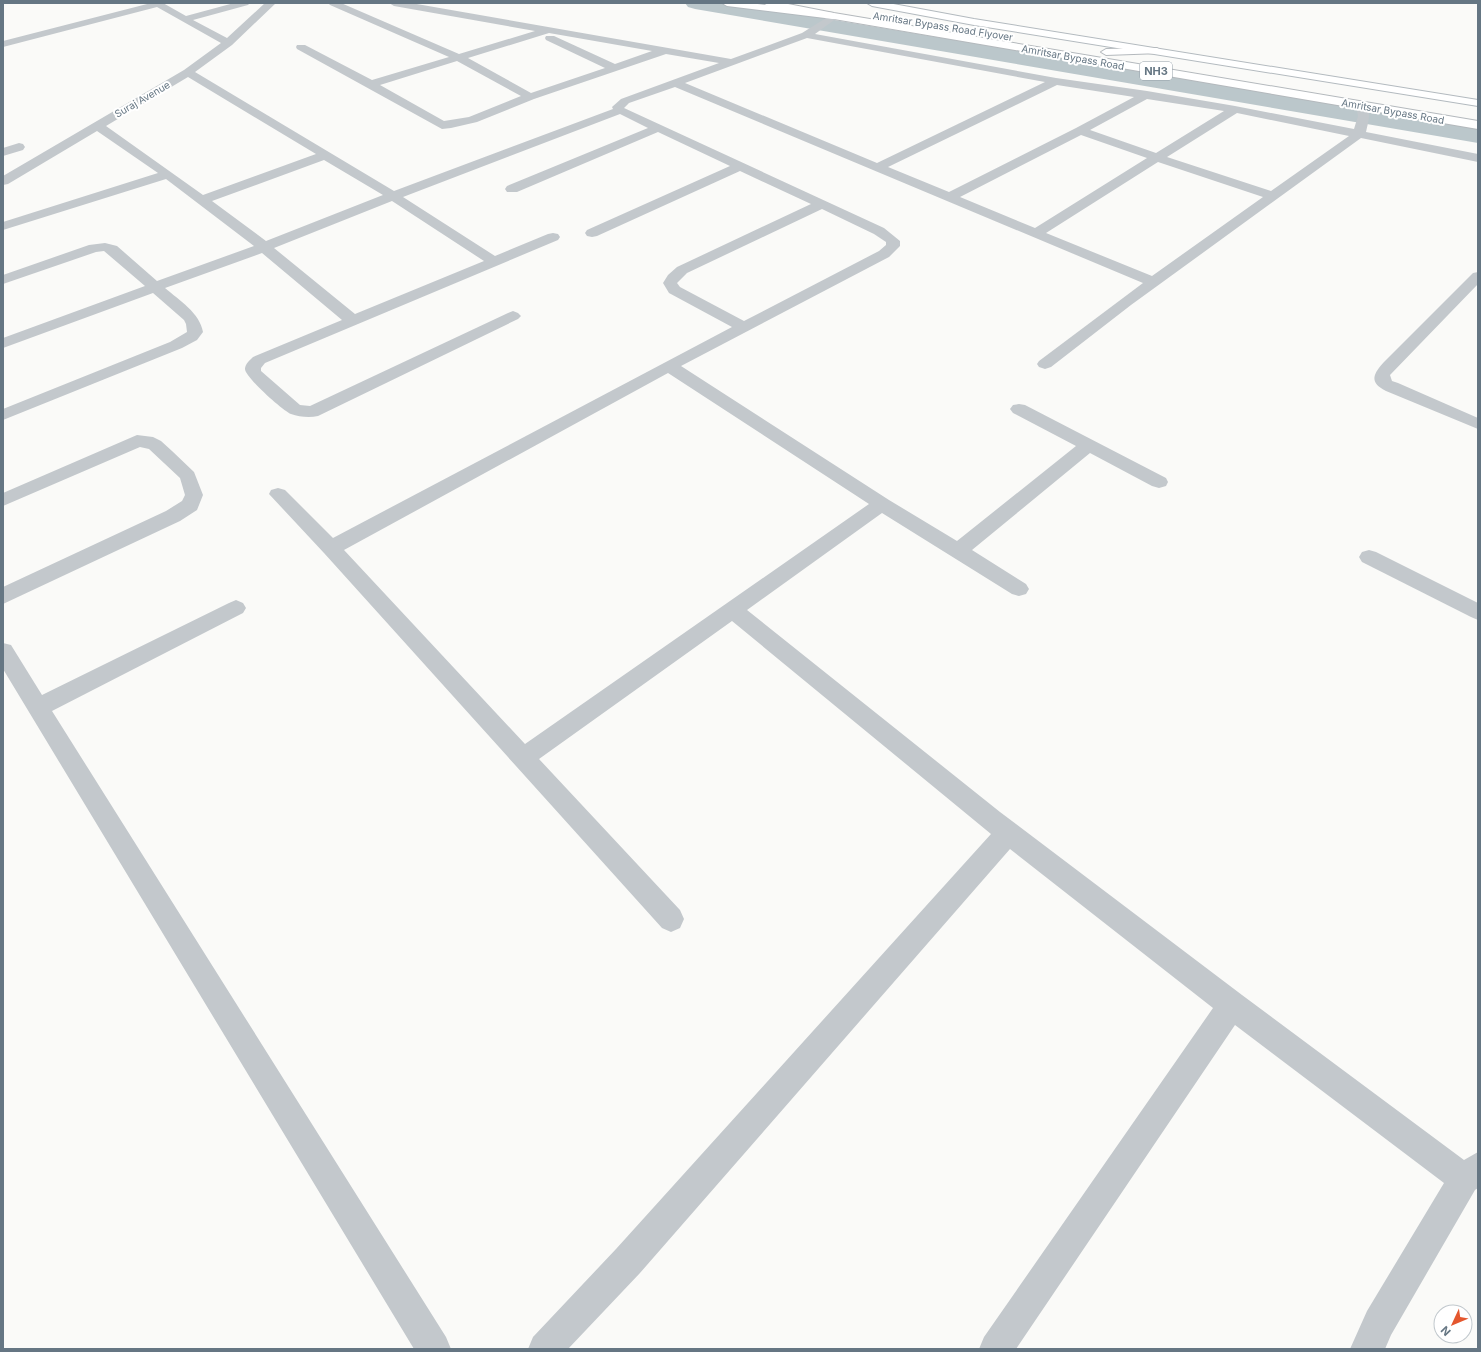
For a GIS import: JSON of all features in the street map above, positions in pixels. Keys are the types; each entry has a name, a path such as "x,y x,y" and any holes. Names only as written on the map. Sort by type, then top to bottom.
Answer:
{"main road":[{"path":"727,3 834,16"},
{"name":"NH3","path":"768,3 834,16"},
{"name":"Amritsar Bypass Road Flyover","path":"809,3 1100,52"},
{"path":"872,3 974,22 1478,103"},
{"name":"Amritsar Bypass Road","path":"834,16 1361,121 1478,125"},
{"path":"1100,52 1157,51"},
{"name":"Amritsar Bypass Road","path":"1100,52 1478,116"}],"street":[{"path":"184,19 245,3"},
{"name":"Suraj Avenue","path":"3,181 188,72 228,43 271,3"},
{"path":"333,3 458,57 530,97"},
{"path":"394,3 544,31 731,62"},
{"path":"3,44 157,4 228,43"},
{"path":"620,110 618,107 626,102 814,29 834,16"},
{"path":"814,29 1056,81 1147,94 1235,109 1361,121 1478,158"},
{"path":"371,84 544,31 614,68"},
{"path":"301,47 446,126 459,124 530,97 665,51"},
{"path":"188,72 393,196 495,262"},
{"path":"878,167 1056,81"},
{"path":"675,83 1153,282"},
{"path":"949,197 1080,131 1147,94"},
{"path":"1036,233 1235,109"},
{"path":"3,343 264,247 393,196 620,110 822,204 888,236 893,241 893,246 884,254 668,366 331,548"},
{"path":"1045,364 1153,282 1273,196 1361,121"},
{"path":"97,125 168,174 264,247 353,321"},
{"path":"512,189 658,128"},
{"path":"1080,131 1273,196"},
{"path":"3,152 19,147"},
{"path":"201,200 326,155"},
{"path":"592,234 740,166"},
{"path":"3,226 168,174"},
{"path":"743,327 674,290 670,283 673,278 682,270 822,204"},
{"path":"513,316 312,412 295,410 289,406 257,377 253,371 253,367 259,360 553,237"},
{"path":"3,280 94,248 105,247 112,250 156,287 194,324 195,332 191,337 176,345 3,415"},
{"path":"1478,276 1390,365 1382,374 1382,378 1386,384 1392,387 1478,424"},
{"path":"668,366 882,504 1019,589"},
{"path":"1019,409 1159,482"},
{"path":"3,500 137,441 147,441 166,455 188,476 194,495 190,505 173,516 3,596"},
{"path":"958,551 1090,445"},
{"path":"278,494 331,548 671,919"},
{"path":"524,758 882,504"},
{"path":"1369,556 1478,612"},
{"path":"38,708 236,608"},
{"path":"733,610 886,733 948,787 1232,1005 1471,1173 1379,1323 1367,1349"},
{"path":"3,651 434,1349"},
{"path":"545,1349 628,1261 1008,834"},
{"path":"996,1349 1232,1005"}],"waterway":[{"path":"695,3 1478,135"}]}
